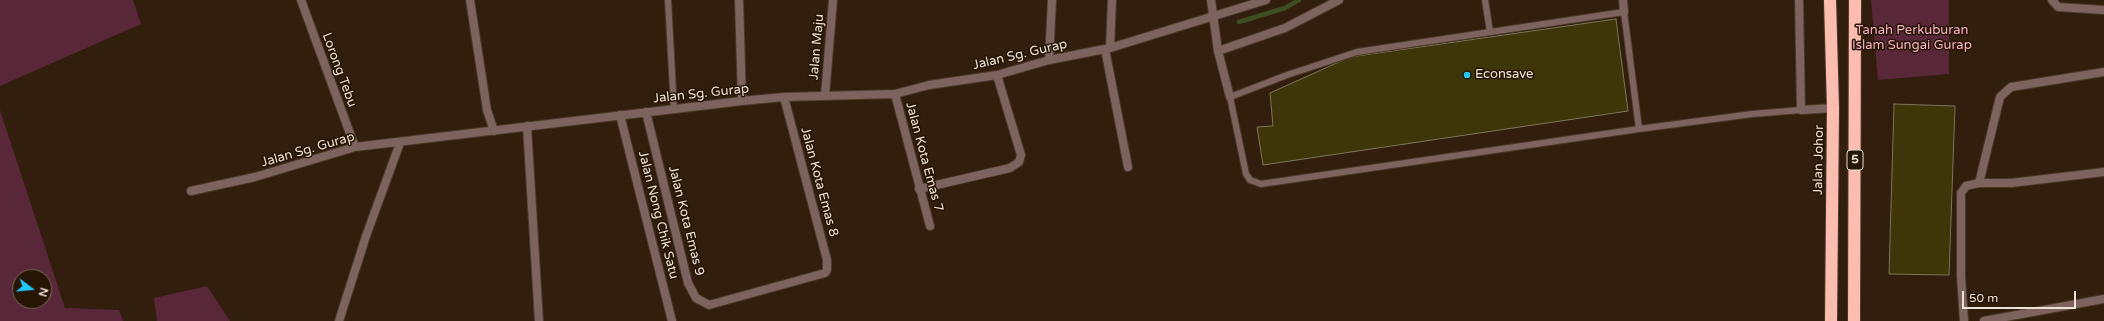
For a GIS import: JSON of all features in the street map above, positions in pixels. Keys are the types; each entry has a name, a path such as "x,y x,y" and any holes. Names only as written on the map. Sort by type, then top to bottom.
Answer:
{"highway":[{"name":"Jalan Johor","path":"1830,0 1833,108 1831,321"},
{"name":"5","path":"1854,321 1855,0"}],"street":[{"name":"Lorong Tebu","path":"301,0 354,147"},
{"path":"470,0 487,110 494,130"},
{"path":"739,0 742,101"},
{"name":"Jalan Maju","path":"825,96 833,0"},
{"path":"1049,60 1052,0"},
{"path":"1112,0 1108,48 1128,167"},
{"path":"1211,0 1218,51 1230,97"},
{"name":"Jalan Sg. Gurap","path":"191,191 255,177 354,147 400,143 494,130 742,101 784,97 895,94 929,85 997,74 1049,60 1108,48 1213,18 1266,0"},
{"path":"1218,51 1285,28 1339,0"},
{"path":"1623,0 1624,12"},
{"path":"1799,0 1801,110 1833,108"},
{"path":"2052,0 2058,7 2104,10"},
{"path":"1979,183 1996,108 2000,97 2005,92 2011,87 2104,72"},
{"path":"919,189 1010,168 1019,162 1021,155 997,74"},
{"name":"Jalan Kota Emas 7","path":"895,94 930,226"},
{"name":"Jalan Kota Emas 8","path":"784,97 827,260 827,270 825,273"},
{"name":"Jalan Kota Emas 9","path":"646,112 688,283 696,298 708,305 825,273"},
{"name":"Jalan Nong Chik Satu","path":"620,115 672,321"},
{"path":"527,126 538,321"},
{"path":"339,321 366,236 400,143"},
{"path":"1964,321 1961,276 1961,193 1966,186 1979,183 2011,183 2104,172"},
{"path":"1984,321 2104,300"}],"lane":[{"path":"668,0 674,109"},
{"path":"1485,0 1490,32"},
{"path":"1639,129 1624,12 1357,52 1287,74 1230,97 1246,174 1250,180 1261,184 1639,129 1752,114 1801,110"}],"green space":[{"path":"0,0 133,0 141,24 0,86"},
{"name":"Tanah Perkuburan Islam Sungai Gurap","path":"1871,0 1949,0 1949,74 1878,80"},
{"path":"0,110 65,308 119,310 123,321 0,321"},
{"path":"207,286 230,321 157,321 154,298"}],"building":[{"name":"Econsave","path":"1616,19 1628,111 1263,165 1257,127 1273,126 1270,93 1350,57"},
{"path":"1894,104 1955,106 1949,275 1889,274"}],"waterway":[{"path":"1239,22 1285,8 1299,0"}],"place":[{"name":"Econsave","path":"1467,75"}]}
